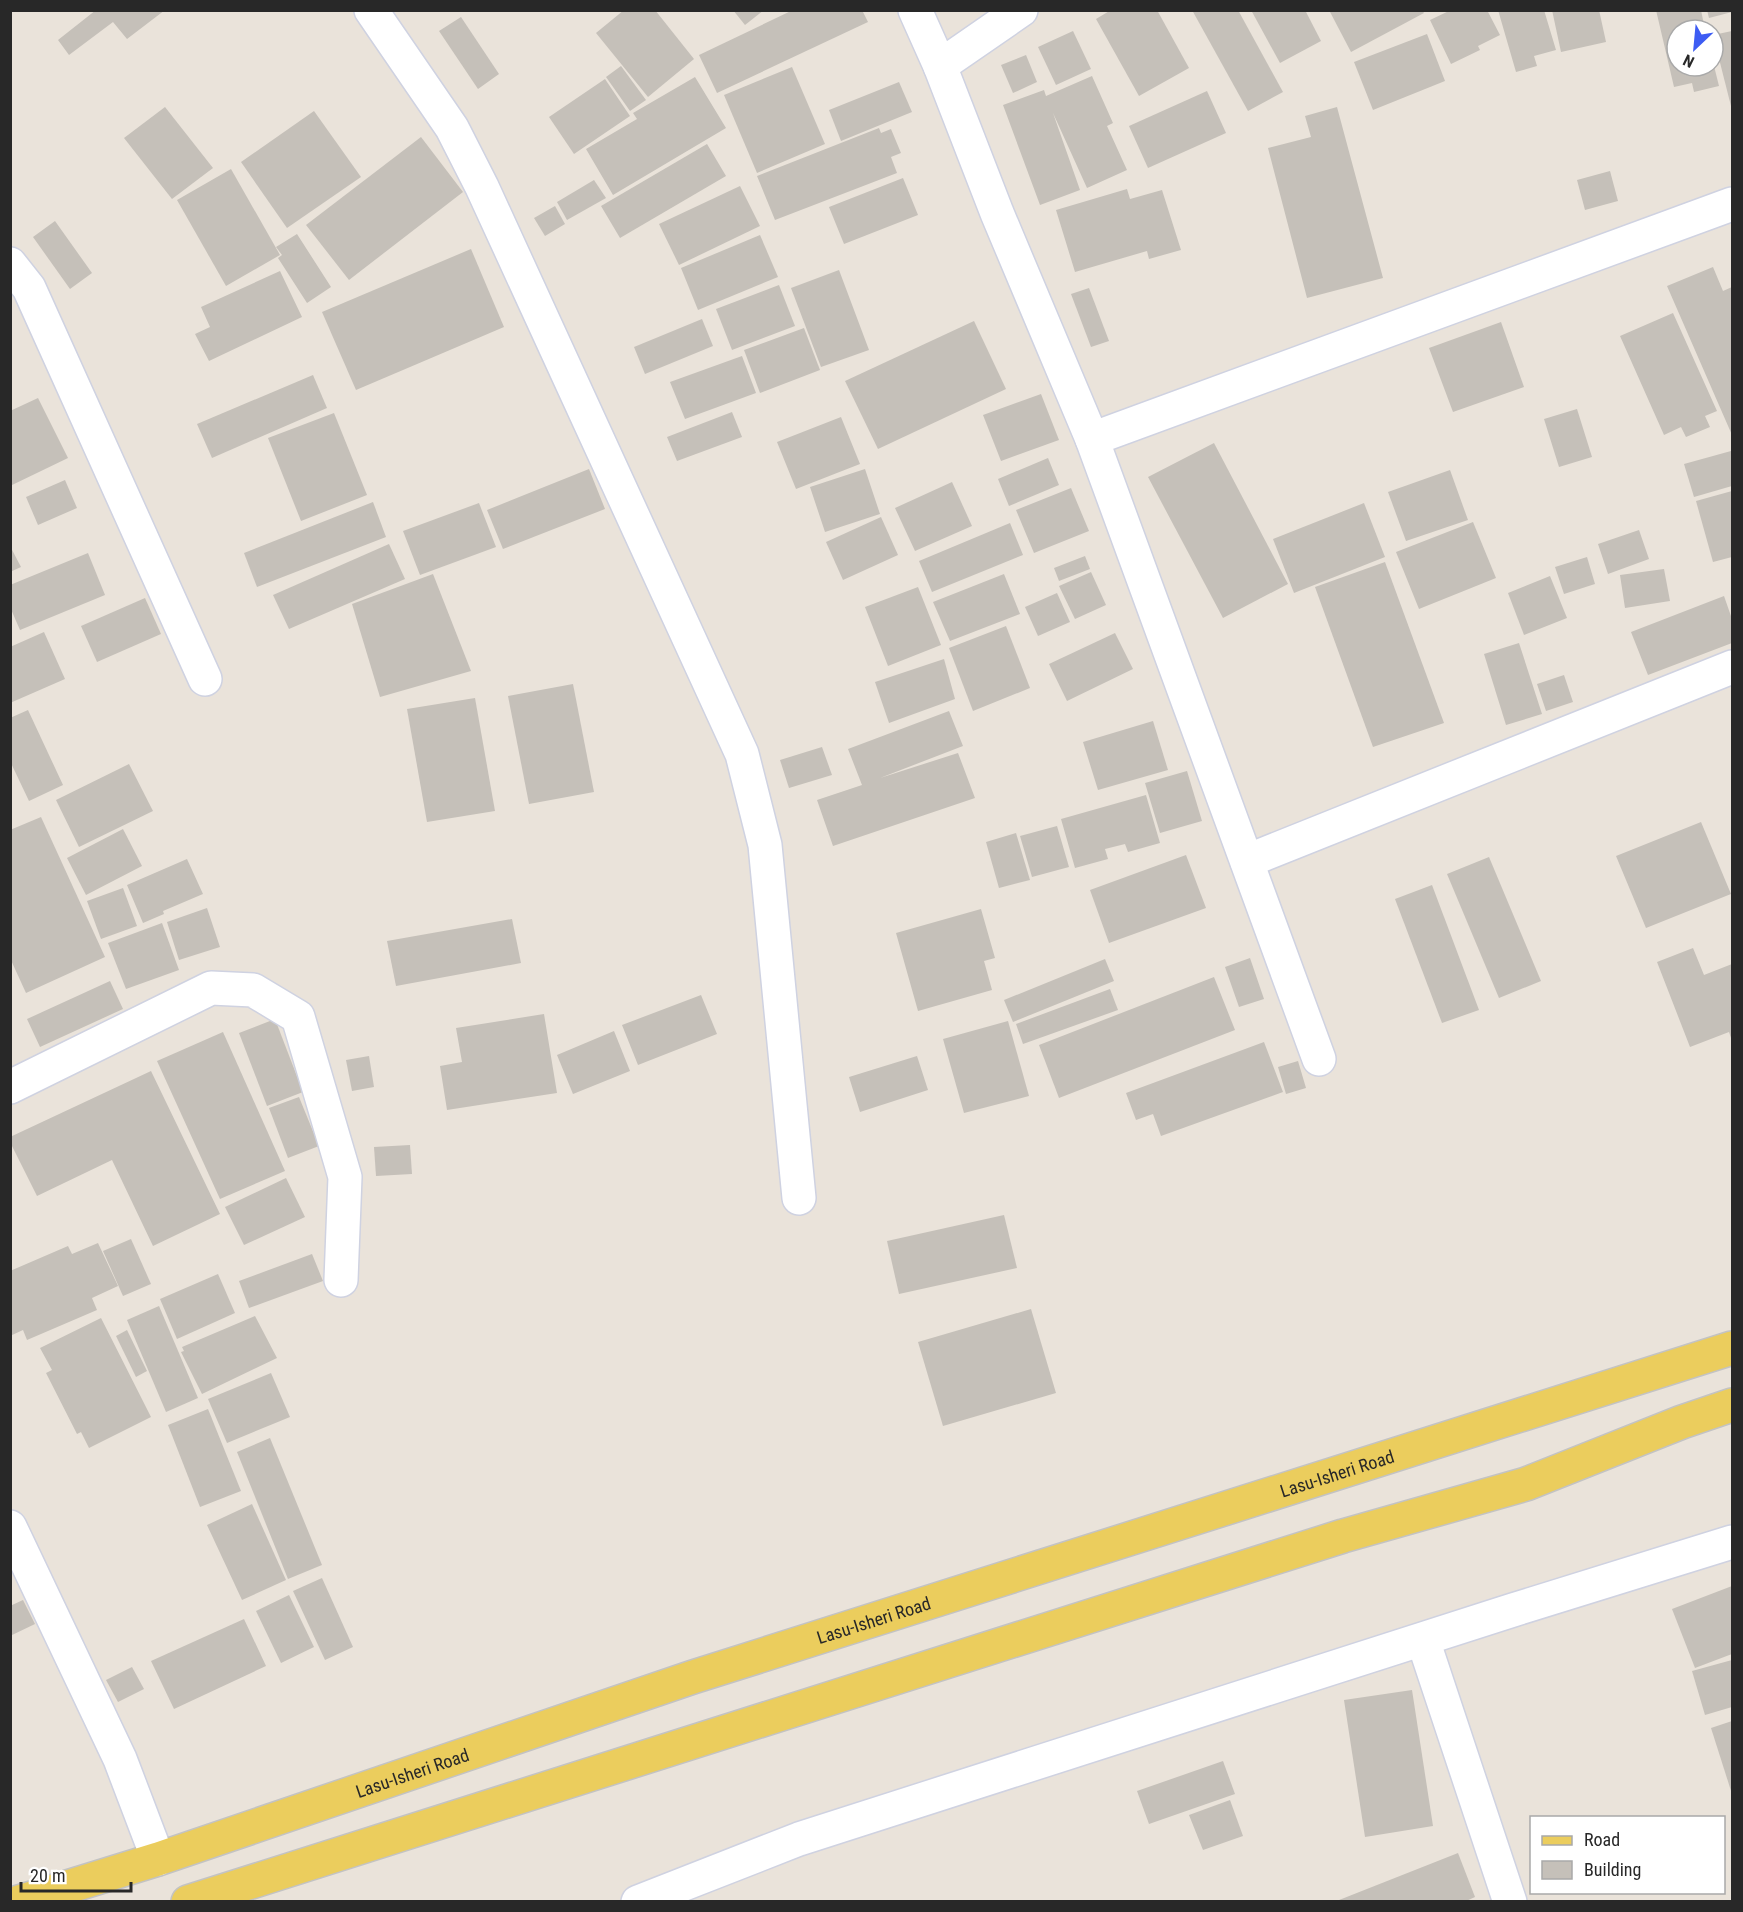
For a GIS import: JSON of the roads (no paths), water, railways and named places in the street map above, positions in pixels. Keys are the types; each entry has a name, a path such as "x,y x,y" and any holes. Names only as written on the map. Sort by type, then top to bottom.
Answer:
{"main road":[{"name":"Lasu-Isheri Road","path":"19,1902 158,1859 693,1677 1732,1348"},
{"path":"188,1902 1343,1536 1526,1484 1682,1422 1732,1405"}],"street":[{"path":"370,10 452,128 482,187 742,754 765,845 799,1198"},
{"path":"915,10 1092,439 1319,1059"},
{"path":"940,66 1021,10"},
{"path":"1092,439 1732,204"},
{"path":"10,264 29,288 206,679"},
{"path":"1247,861 1732,667"},
{"path":"10,1087 211,988 253,990 298,1017 345,1177 341,1280"},
{"path":"10,1527 120,1759 158,1859"},
{"path":"638,1902 799,1839 1732,1542"},
{"path":"1423,1640 1510,1902"}]}
